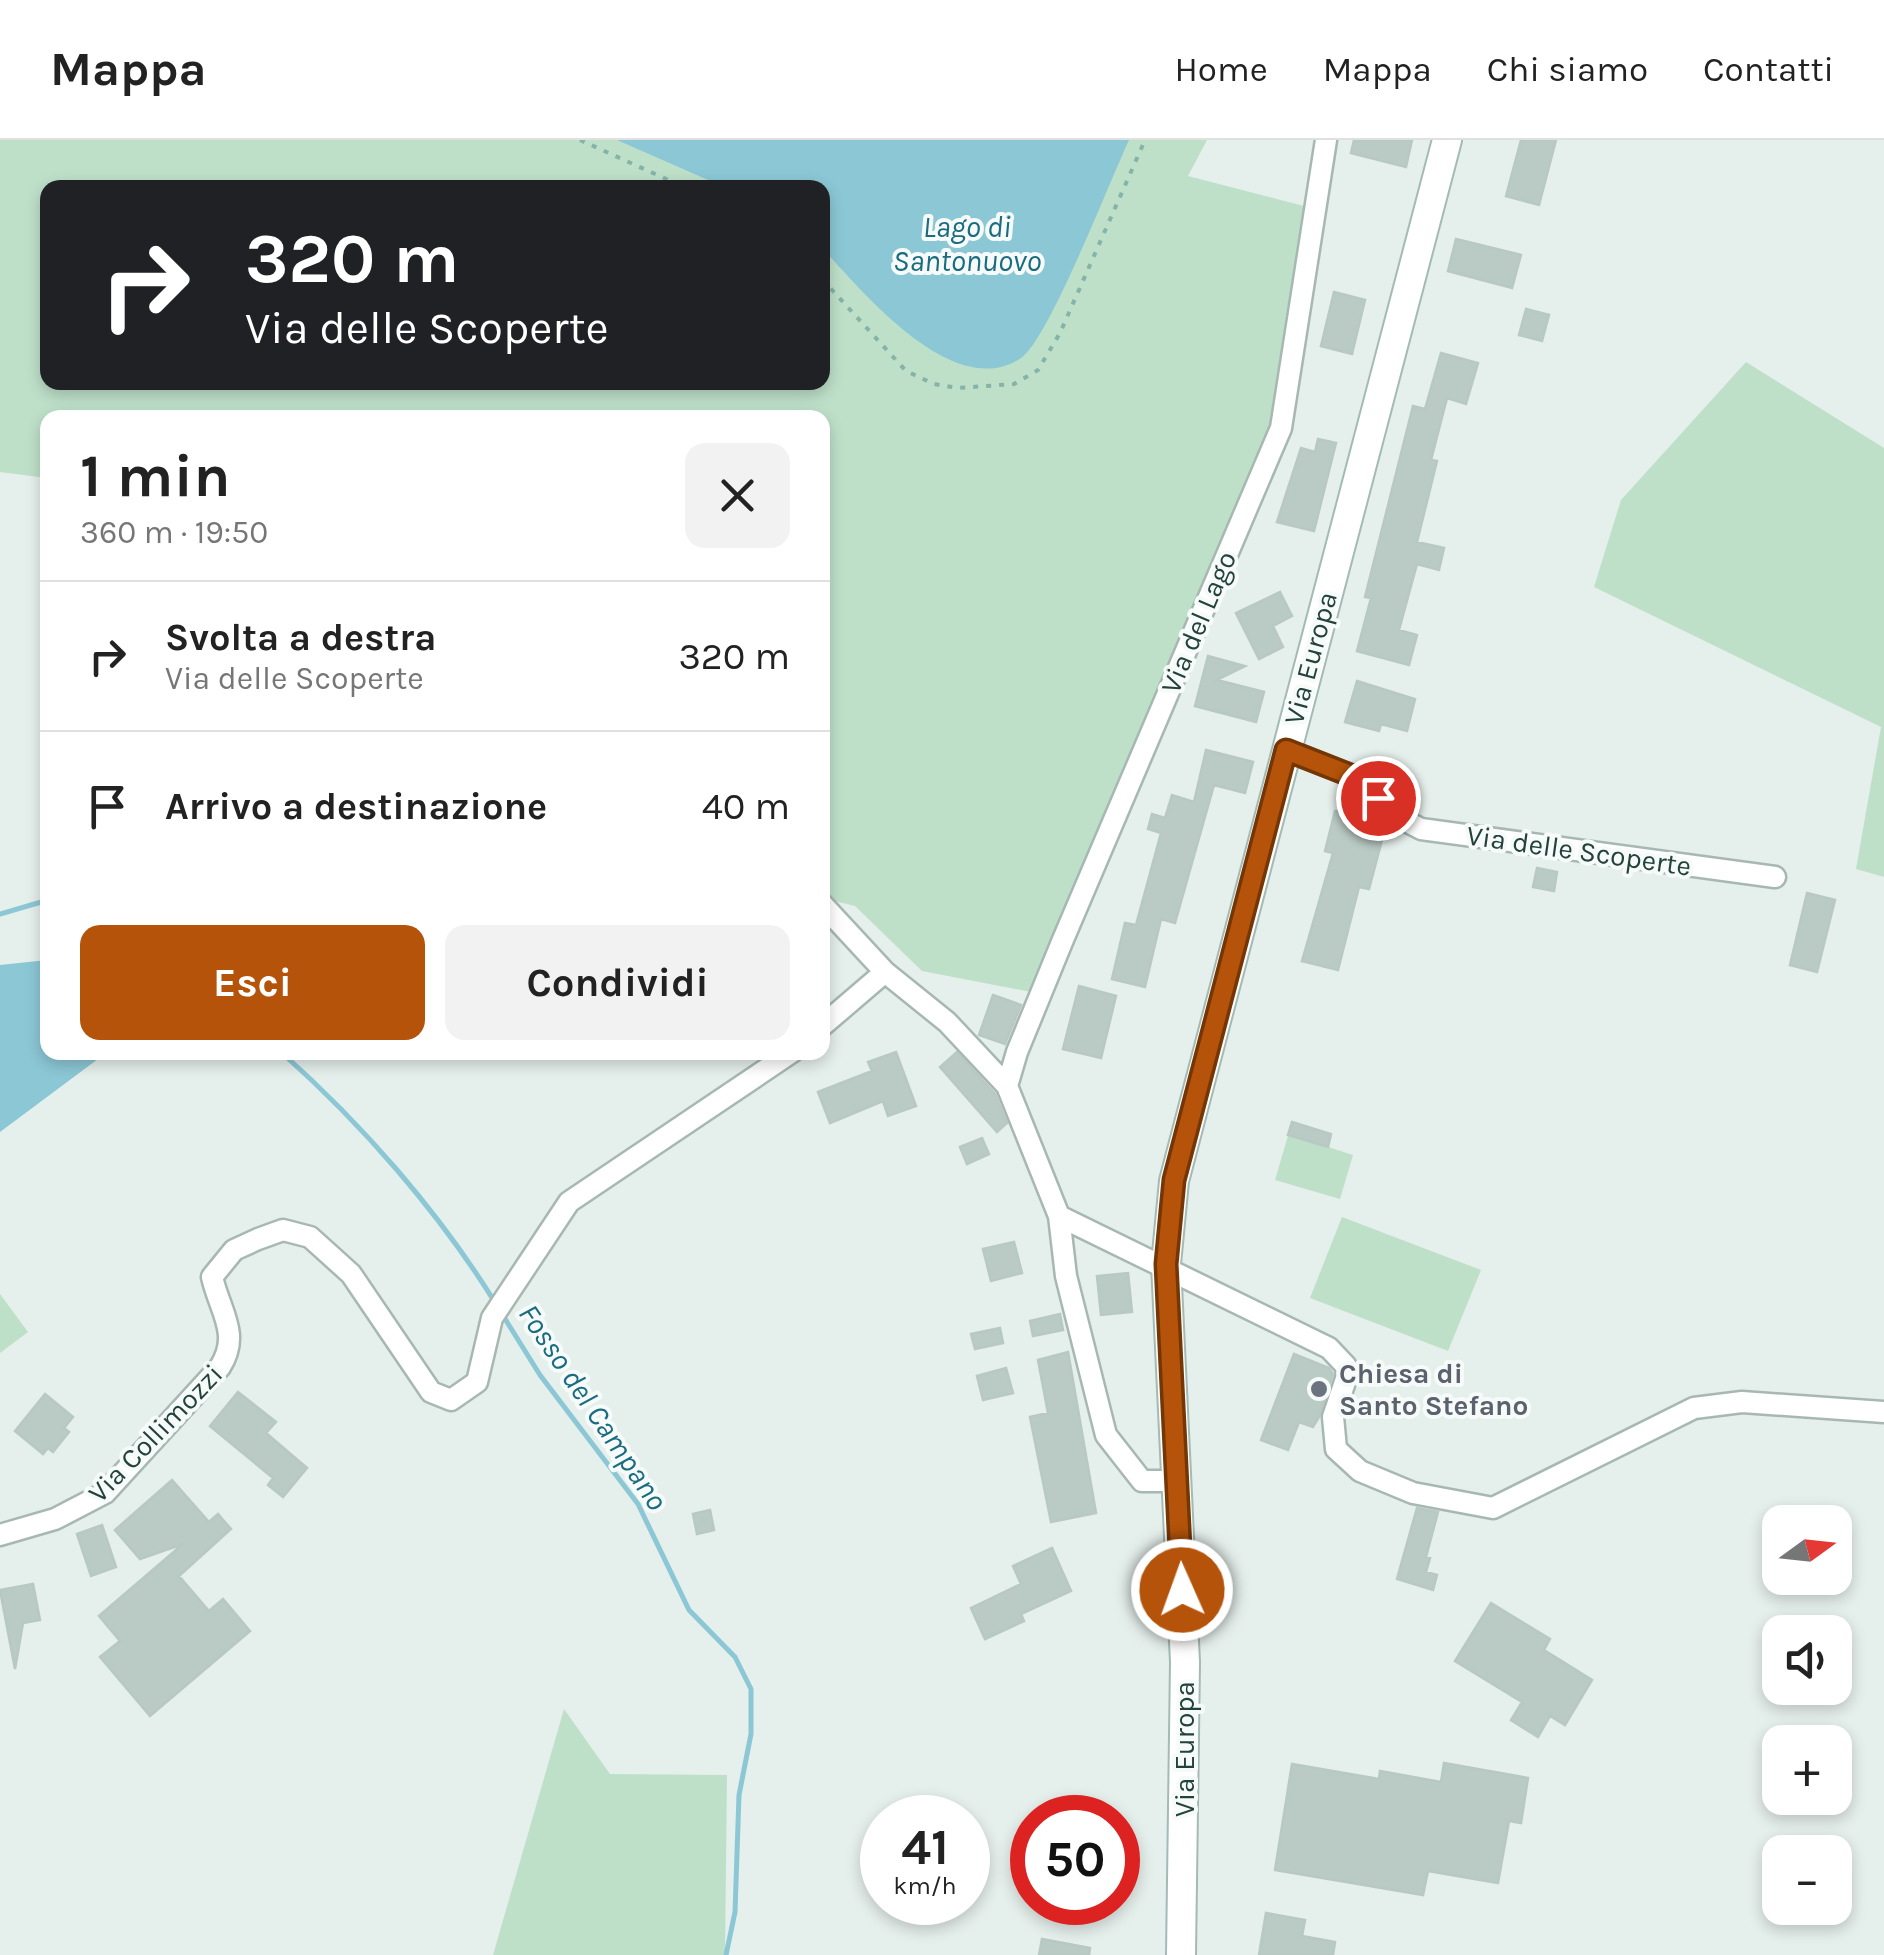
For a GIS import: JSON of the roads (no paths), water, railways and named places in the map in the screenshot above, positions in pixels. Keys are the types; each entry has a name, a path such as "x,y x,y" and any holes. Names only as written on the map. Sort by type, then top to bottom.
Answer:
{"main road":[{"name":"Via Europa","path":"1180,1955 1184,1662 1166,1264 1174,1180 1447,140"}],"street":[{"name":"Via del Lago","path":"1007,1086 1056,957 1281,428 1326,140"},
{"name":"Via delle Scoperte","path":"1286,750 1355,777 1400,818 1421,829 1775,876"},
{"path":"830,913 885,972 947,1022 1007,1086 1059,1216 1066,1276 1106,1436 1142,1481 1178,1482"},
{"path":"830,1019 885,972"},
{"name":"Via Collimozzi","path":"0,1535 55,1519 105,1493 220,1368 232,1348 230,1328 212,1278 234,1250 283,1230 310,1237 334,1255 430,1392 451,1400 477,1382 492,1318 569,1202 780,1060"},
{"path":"1059,1216 1166,1264 1329,1348 1346,1366 1347,1376 1333,1417 1336,1449 1360,1472 1413,1493 1493,1508 1669,1418 1724,1402 1884,1412"}],"water":[{"name":"Lago di Santonuovo","path":"617,140 1129,140 1047,322 1021,358 995,368 967,366 939,355 912,337 830,257 830,180 708,180"},
{"path":"40,961 40,1060 97,1060 0,1132 0,965"}],"waterway":[{"name":"Fosso del Campano","path":"0,914 40,902"},
{"name":"Fosso del Campano","path":"289,1060 398,1170 450,1236 496,1304"},
{"name":"Fosso del Campano","path":"502,1314 540,1375 638,1504 689,1610 735,1657 751,1689 751,1734 739,1795 735,1912 726,1955"}],"place":[{"name":"Chiesa di Santo Stefano","path":"1319,1389"}]}
